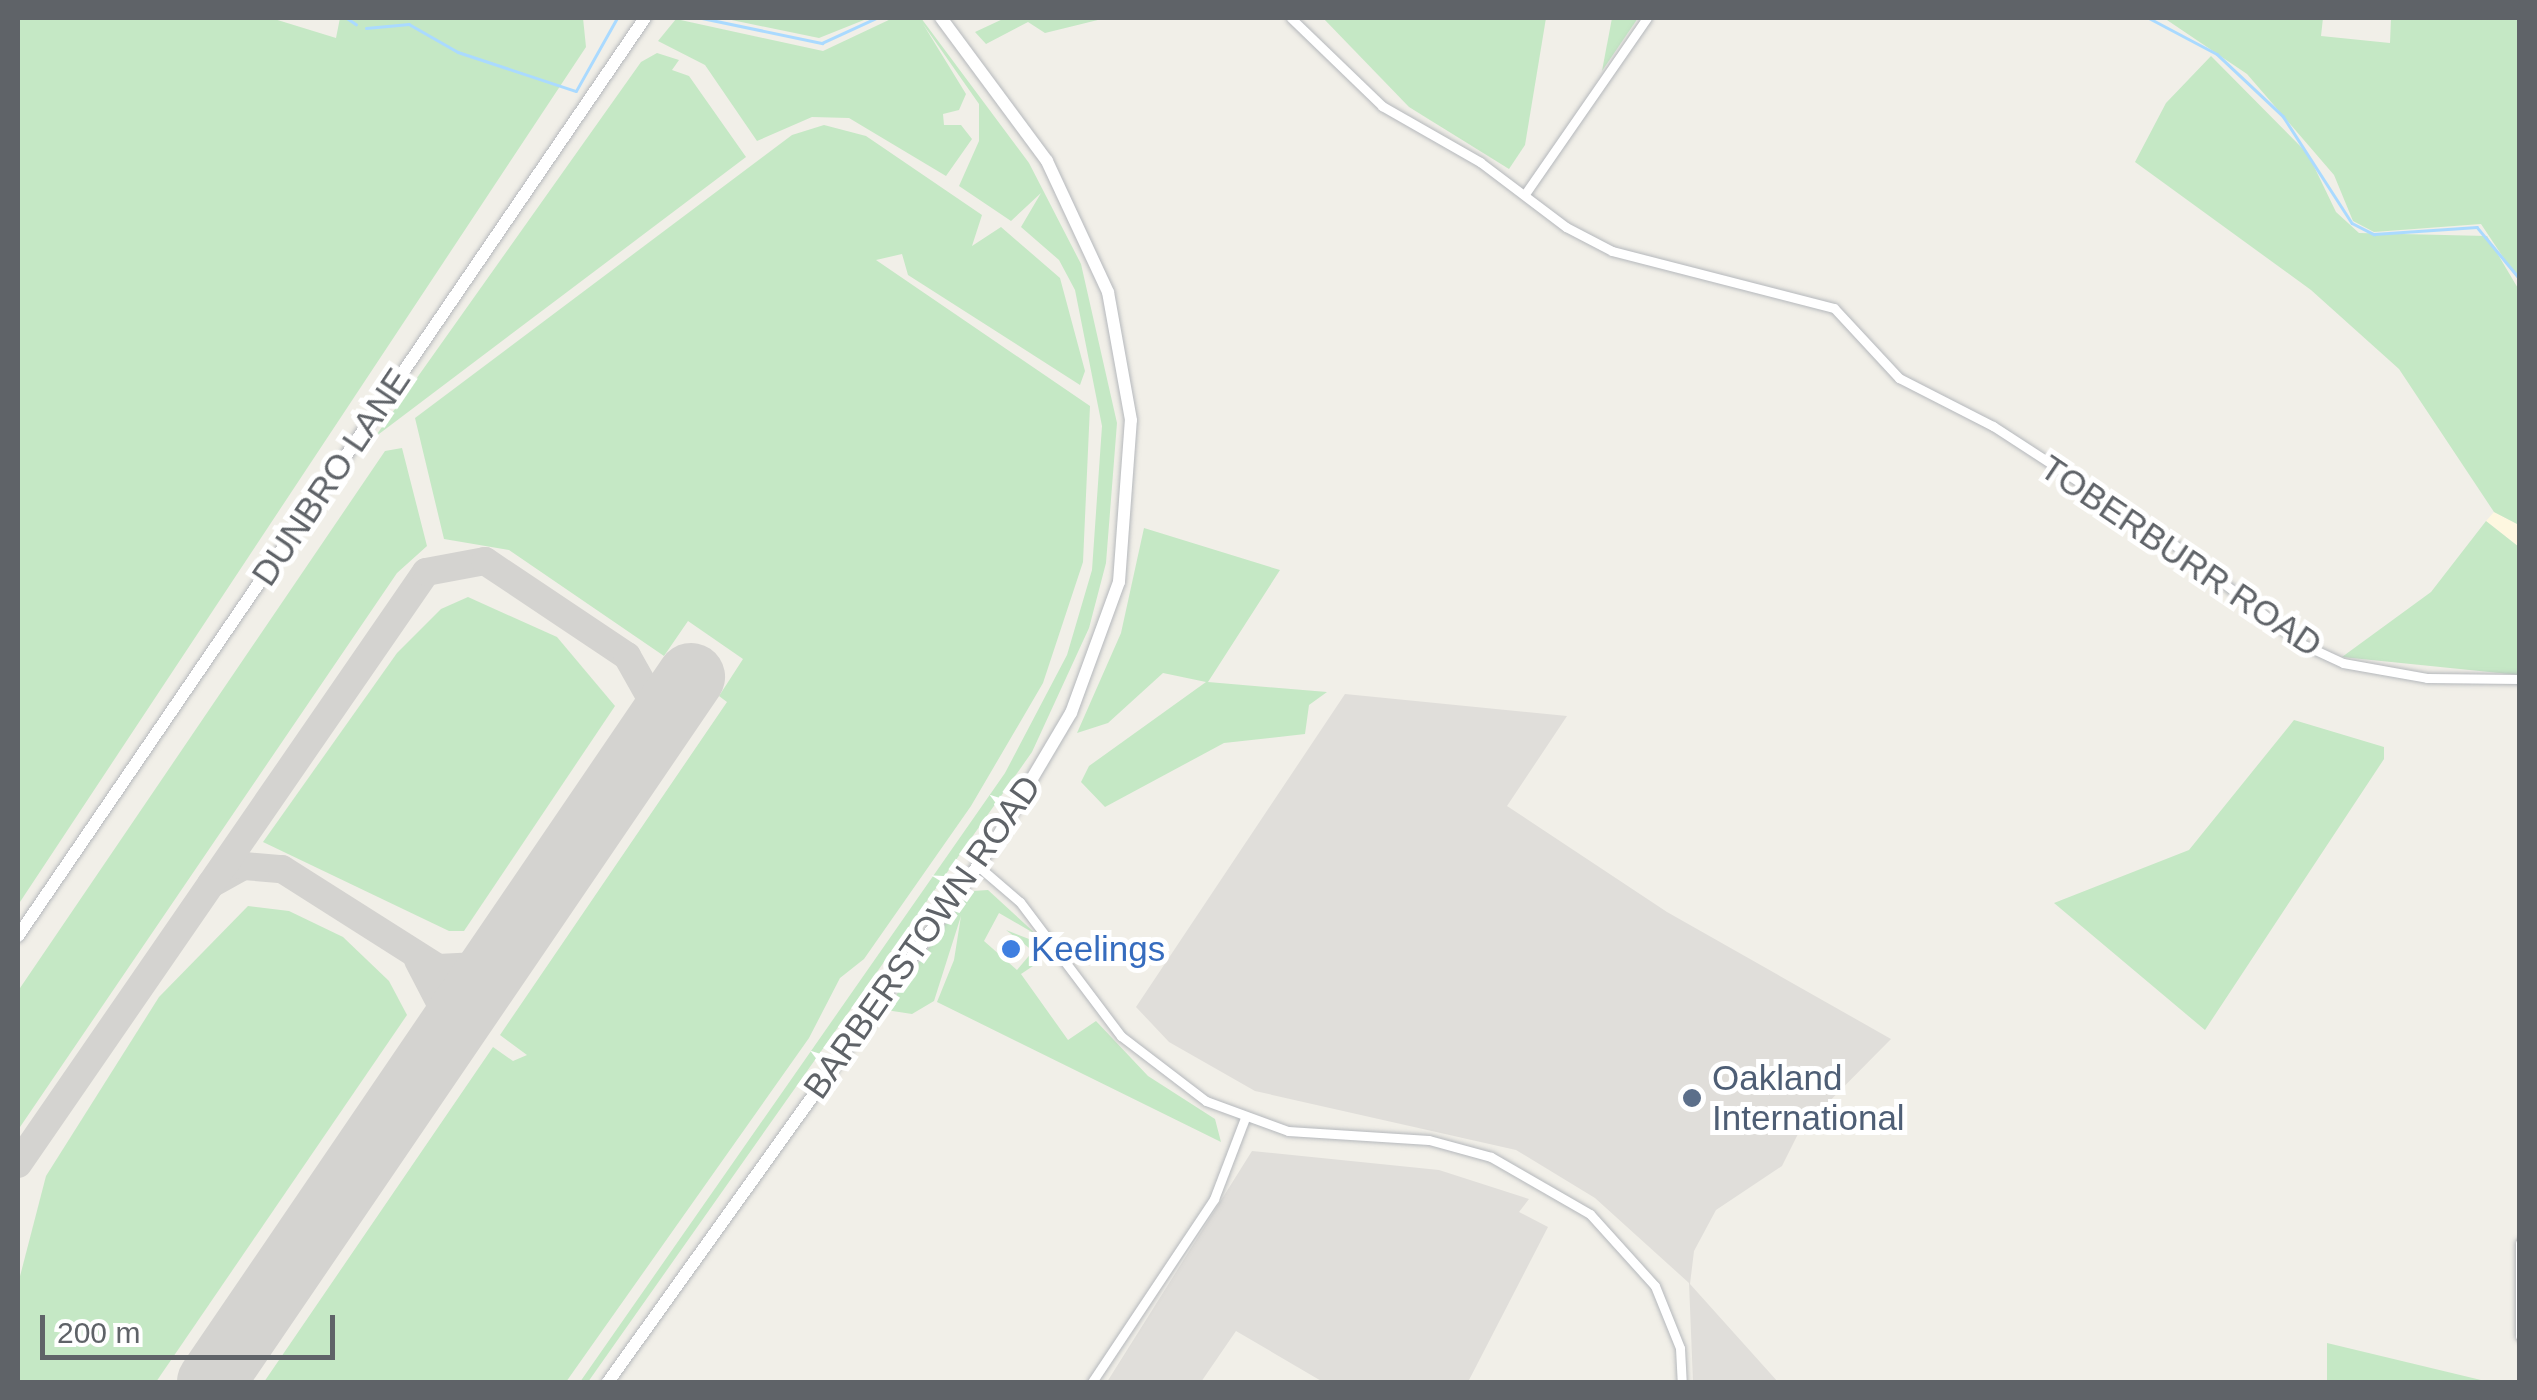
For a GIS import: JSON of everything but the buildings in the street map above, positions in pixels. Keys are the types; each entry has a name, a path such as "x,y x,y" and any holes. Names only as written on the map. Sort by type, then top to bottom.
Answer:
{"main road":[{"name":"DUNBRO LANE","path":"18,936 644,18"},
{"name":"BARBERSTOWN ROAD","path":"608,1382 978,866 1071,713 1105,632 1127,539 1131,420 1108,292 1077,217 942,18"}],"street":[{"name":"TOBERBURR ROAD","path":"1291,18 1355,80 1612,251 1834,308 1899,378 1993,426 2167,539 2321,654 2427,678 2520,679"},
{"path":"1525,194 1647,18"},
{"path":"978,866 1020,902 1137,1052 1245,1118 1335,1137 1429,1140 1554,1188 1617,1236 1655,1286 1680,1348 1682,1382"},
{"path":"1092,1382 1214,1199 1245,1118"},
{"path":"2520,1243 2520,1336"}],"shaded area":[{"path":"2494,512 2519,525 2519,547 2486,521"},
{"path":"1345,694 1567,716 1507,806 1667,912 1891,1039 1799,1132 1782,1166 1716,1210 1694,1251 1690,1284 1778,1382 1693,1382 1689,1283 1595,1198 1516,1150 1255,1091 1169,1042 1136,1007"},
{"path":"1252,1151 1439,1170 1529,1199 1519,1212 1548,1227 1468,1382 1323,1382 1236,1331 1201,1382 1107,1382"}],"green space":[{"path":"18,18 271,18 336,38 340,18 583,18 586,47 18,905"},
{"path":"722,18 869,18 819,38"},
{"path":"893,18 921,18 1029,163 1081,264 1117,423 1106,563 1089,628 1032,752 588,1382 580,1382 1005,773 1067,655 1092,570 1102,426 1075,290 1059,260 1021,227 1041,193 1011,221 959,186 979,141 979,104 923,24 966,94 959,110 943,114 944,125 961,125 972,139 946,176 849,118 812,117 757,141 705,65 658,41 676,19 823,51"},
{"path":"1005,18 1106,18 1045,33 1028,22 986,44 975,32"},
{"path":"1323,18 1546,18 1525,145 1509,169 1409,107"},
{"path":"1612,18 1638,18 1602,71"},
{"path":"2164,18 2323,18 2321,36 2390,43 2391,18 2519,18 2519,281 2481,224 2374,232 2353,221 2334,175 2247,74"},
{"path":"657,53 679,60 672,70 689,76 746,157 375,437 641,62"},
{"path":"2211,56 2308,154 2336,212 2359,233 2487,236 2519,290 2519,525 2494,512 2399,369 2311,290 2135,162 2166,103"},
{"path":"824,125 866,136 982,215 972,246 1001,227 1060,278 1085,371 1080,385 908,275 902,254 876,260 1090,406 1083,562 1043,683 971,806 864,959 840,978 809,1038 566,1382 264,1382 493,1047 513,1061 527,1055 500,1035 727,702 719,696 743,659 688,621 664,656 509,550 444,539 415,418 792,135"},
{"path":"402,448 427,546 397,573 18,1130 18,991 385,451"},
{"path":"2486,521 2519,547 2519,675 2342,657 2431,592"},
{"path":"1144,528 1280,570 1208,682 1327,692 1309,705 1305,734 1224,743 1105,807 1081,782 1089,766 1206,682 1163,673 1108,723 1077,733 1121,633"},
{"path":"468,597 557,637 615,706 464,931 449,931 263,842 397,653 441,609"},
{"path":"2294,720 2384,747 2384,759 2205,1030 2054,903 2189,850"},
{"path":"988,890 1037,935 999,913 984,941 1017,970 1033,951 1006,930 1042,944 1051,954 1021,974 1068,1040 1096,1021 1148,1076 1215,1119 1221,1142 937,1002 954,960 961,916 934,1001 912,1014 886,1010 954,911 973,891"},
{"path":"248,906 289,911 343,937 389,981 407,1015 156,1382 18,1382 18,1284 46,1176 159,997"},
{"path":"2327,1343 2481,1380 2481,1382 2327,1382"}],"waterway":[{"path":"347,18 356,24"},
{"path":"366,28 409,24 458,52 576,91 617,18"},
{"path":"702,18 822,43 876,18"},
{"path":"2149,18 2217,54 2283,116 2352,223 2374,234 2477,227 2520,279"}],"taxiway":[{"path":"18,1164 426,572 485,561 627,656 654,704 642,748"},
{"path":"211,884 244,866 282,869 438,968 478,966 511,941"},
{"path":"418,960 445,1012 430,1060"}],"runway":[{"path":"211,1382 691,677"}],"place":[{"name":"Keelings","path":"1011,949"},
{"name":"Oakland International","path":"1692,1098"}]}
